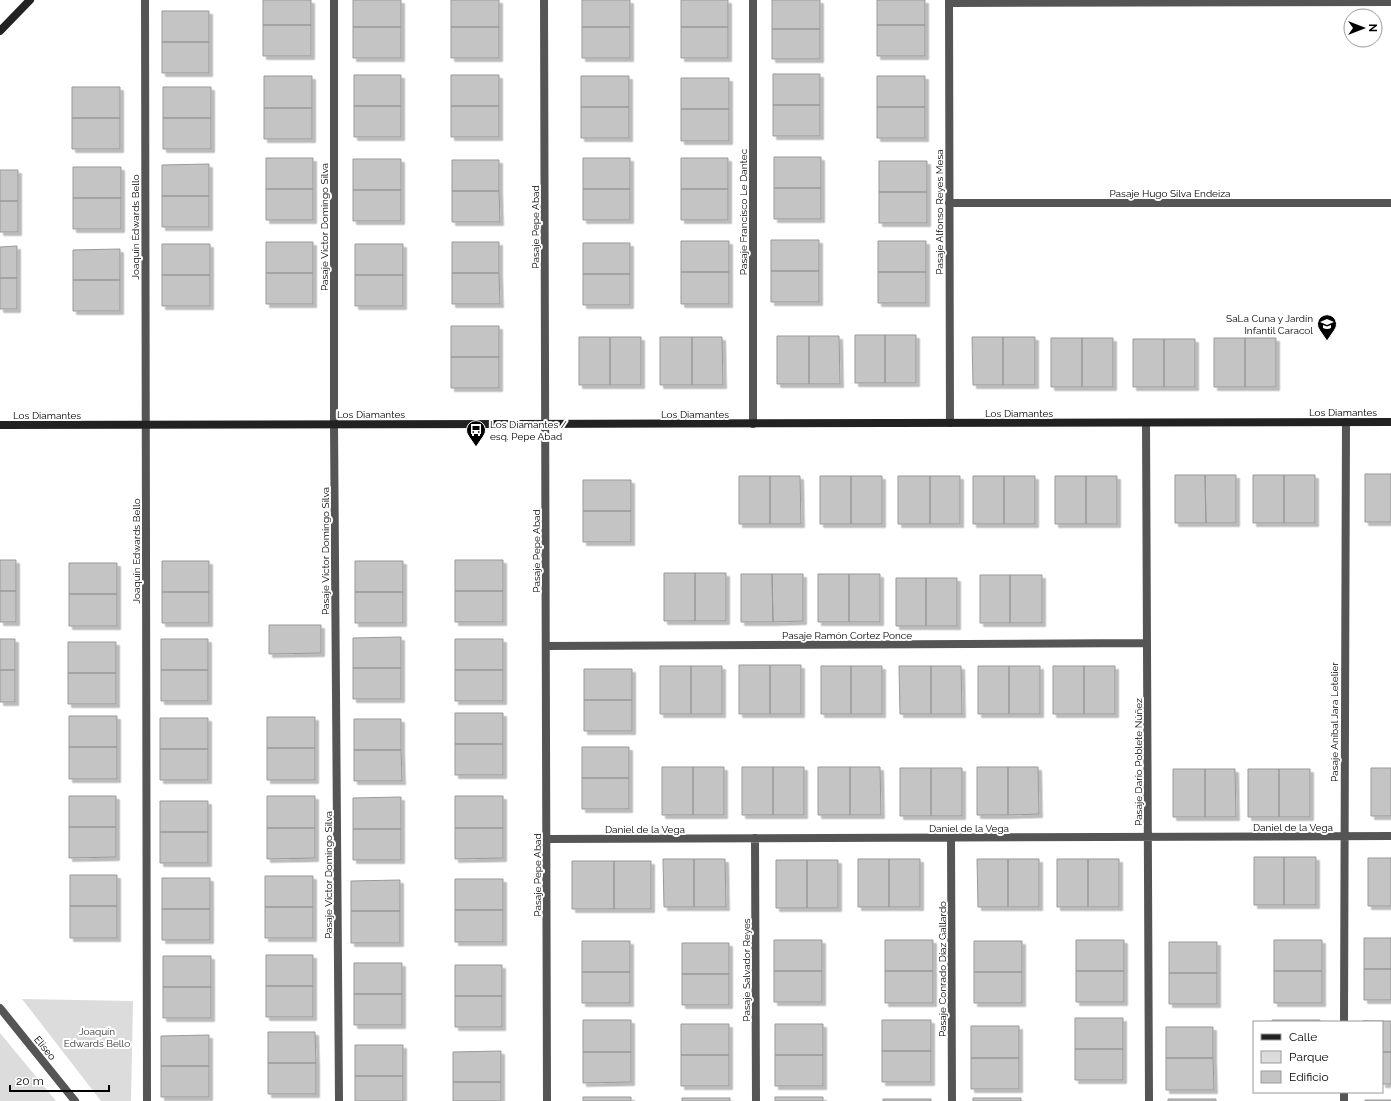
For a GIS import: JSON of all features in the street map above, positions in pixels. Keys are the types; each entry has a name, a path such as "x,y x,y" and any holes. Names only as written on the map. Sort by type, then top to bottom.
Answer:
{"street":[{"path":"0,31 30,0"},
{"name":"Joaquín Edwards Bello","path":"145,0 147,1101"},
{"name":"Pasaje Víctor Domingo Silva","path":"334,0 334,424 339,1101"},
{"name":"Pasaje Pepe Abad","path":"544,0 547,1101"},
{"name":"Pasaje Francisco Le Dantec","path":"753,0 753,424"},
{"path":"949,1 1391,2"},
{"name":"Pasaje Alfonso Reyes Mesa","path":"949,1 950,423"},
{"name":"Pasaje Hugo Silva Endeiza","path":"949,203 1391,203"},
{"name":"Pasaje Aníbal Jara Letelier","path":"1344,1021 1346,422"},
{"name":"Los Diamantes","path":"0,425 1391,422"},
{"name":"Pasaje Dario Poblete Núñez","path":"1146,423 1149,1101"},
{"name":"Pasaje Ramón Cortez Ponce","path":"546,646 1147,643"},
{"name":"Daniel de la Vega","path":"547,839 1391,836"},
{"name":"Pasaje Salvador Reyes","path":"755,838 756,1101"},
{"name":"Pasaje Conrado Díaz Gallardo","path":"951,838 952,1101"},
{"name":"Eliseo","path":"0,1008 74,1101"}],"green space":[{"name":"Joaquín Edwards Bello","path":"22,999 133,1001 131,1101 101,1101"},
{"path":"0,1033 56,1101 0,1101"}],"building":[{"path":"263,0 311,0 311,25 263,25"},
{"path":"353,0 401,0 401,27 353,27"},
{"path":"451,0 499,0 499,27 451,27"},
{"path":"582,0 630,0 630,27 582,27"},
{"path":"681,0 728,0 728,27 681,27"},
{"path":"772,0 820,0 820,29 772,29"},
{"path":"877,0 925,0 925,25 877,25"},
{"path":"162,11 209,11 209,42 162,42"},
{"path":"263,25 311,25 311,56 263,56"},
{"path":"877,25 925,25 925,56 877,56"},
{"path":"353,27 401,27 401,58 353,58"},
{"path":"451,27 499,27 499,58 451,58"},
{"path":"582,27 630,27 630,58 582,58"},
{"path":"681,27 728,27 728,58 681,58"},
{"path":"772,29 820,29 820,59 772,59"},
{"path":"162,42 209,42 209,73 162,73"},
{"path":"773,74 820,74 820,105 773,105"},
{"path":"354,75 401,75 401,106 354,106"},
{"path":"451,75 499,75 499,106 451,106"},
{"path":"264,76 312,76 312,108 264,108"},
{"path":"581,76 629,76 629,107 581,107"},
{"path":"877,76 925,76 925,107 877,107"},
{"path":"681,78 729,78 729,109 681,109"},
{"path":"72,87 120,87 120,118 72,118"},
{"path":"163,87 211,87 211,118 163,118"},
{"path":"773,105 820,105 820,136 773,136"},
{"path":"354,106 401,106 401,137 354,137"},
{"path":"451,106 499,106 499,137 451,137"},
{"path":"581,107 629,107 629,138 581,138"},
{"path":"877,107 925,107 925,138 877,138"},
{"path":"264,108 312,108 312,139 264,139"},
{"path":"681,109 729,109 729,141 681,141"},
{"path":"72,118 120,118 120,149 72,149"},
{"path":"163,118 211,118 211,149 163,149"},
{"path":"774,157 821,157 821,188 774,188"},
{"path":"266,158 313,158 313,189 266,189"},
{"path":"583,158 630,158 630,189 583,189"},
{"path":"681,158 728,158 728,189 681,189"},
{"path":"353,159 401,159 401,190 353,190"},
{"path":"452,160 499,160 499,191 452,191"},
{"path":"879,161 927,161 927,192 879,192"},
{"path":"209,164 209,196 162,196 162,165"},
{"path":"73,167 121,167 121,198 73,198"},
{"path":"0,170 18,170 18,201 0,201"},
{"path":"774,188 821,188 821,219 774,219"},
{"path":"266,189 313,189 313,220 266,220"},
{"path":"583,189 630,189 630,220 583,220"},
{"path":"681,189 728,189 728,220 681,220"},
{"path":"353,190 401,190 401,221 353,221"},
{"path":"452,191 499,191 500,222 452,222"},
{"path":"879,192 927,192 927,223 879,223"},
{"path":"162,196 209,196 209,227 162,227"},
{"path":"73,198 121,198 121,229 73,229"},
{"path":"0,201 18,201 18,232 0,232"},
{"path":"771,240 819,240 819,271 771,271"},
{"path":"681,241 729,241 729,272 681,272"},
{"path":"878,241 926,241 926,272 878,272"},
{"path":"266,242 313,242 313,273 266,273"},
{"path":"452,242 499,242 499,273 452,273"},
{"path":"583,243 630,243 630,274 583,274"},
{"path":"162,244 210,244 210,275 162,275"},
{"path":"355,244 403,244 403,275 355,275"},
{"path":"17,246 17,278 0,278 0,247"},
{"path":"120,249 120,280 73,280 73,250"},
{"path":"771,271 819,271 819,302 771,302"},
{"path":"681,272 729,272 729,304 681,304"},
{"path":"878,272 926,272 926,303 878,303"},
{"path":"266,273 313,273 313,304 266,304"},
{"path":"452,273 499,273 500,304 452,304"},
{"path":"583,274 630,274 630,305 583,305"},
{"path":"162,275 210,275 210,306 162,306"},
{"path":"355,275 403,275 403,306 355,306"},
{"path":"0,278 17,278 17,309 0,309"},
{"path":"73,280 120,280 120,311 73,311"},
{"path":"451,326 499,326 499,357 451,357"},
{"path":"855,335 885,335 885,383 855,383"},
{"path":"885,335 916,335 916,383 885,383"},
{"path":"777,336 809,336 809,384 777,384"},
{"path":"809,336 839,336 840,384 809,384"},
{"path":"579,337 610,337 610,385 579,385"},
{"path":"610,337 641,337 641,385 610,385"},
{"path":"660,337 692,337 692,385 660,385"},
{"path":"692,337 722,337 723,385 692,385"},
{"path":"972,337 1003,337 1003,385 973,385"},
{"path":"1003,337 1035,337 1035,385 1003,385"},
{"path":"1051,338 1082,338 1082,387 1051,387"},
{"path":"1082,338 1113,338 1113,387 1082,387"},
{"path":"1214,338 1245,338 1245,387 1214,387"},
{"path":"1245,338 1276,338 1276,387 1245,387"},
{"path":"1133,339 1164,339 1164,387 1133,387"},
{"path":"1164,339 1195,339 1195,387 1164,387"},
{"path":"451,357 499,357 499,388 451,388"},
{"path":"1365,474 1391,474 1391,522 1365,522"},
{"path":"1175,475 1205,475 1206,523 1175,523"},
{"path":"1205,475 1236,475 1236,523 1206,523"},
{"path":"1253,475 1284,475 1284,523 1253,523"},
{"path":"1284,475 1315,475 1315,523 1284,523"},
{"path":"739,476 770,476 770,524 739,524"},
{"path":"770,476 800,476 801,524 770,524"},
{"path":"820,476 851,476 851,524 820,524"},
{"path":"851,476 882,476 882,524 851,524"},
{"path":"898,476 930,476 930,524 898,524"},
{"path":"930,476 960,476 960,524 930,524"},
{"path":"973,476 1004,476 1004,524 973,524"},
{"path":"1004,476 1035,476 1035,524 1004,524"},
{"path":"1055,476 1086,476 1086,524 1055,524"},
{"path":"1086,476 1117,476 1117,524 1086,524"},
{"path":"583,480 631,480 631,511 583,511"},
{"path":"583,511 631,511 631,542 583,542"},
{"path":"0,560 16,560 16,591 0,591"},
{"path":"455,560 503,560 503,591 455,591"},
{"path":"162,561 209,561 209,592 162,592"},
{"path":"355,561 403,561 403,592 355,592"},
{"path":"69,563 117,563 117,594 69,594"},
{"path":"664,573 695,573 695,621 664,621"},
{"path":"695,573 726,573 726,621 695,621"},
{"path":"741,574 772,574 773,622 741,622"},
{"path":"772,574 803,574 803,621 773,622"},
{"path":"818,574 849,574 849,622 818,622"},
{"path":"849,574 880,574 880,622 849,622"},
{"path":"980,575 1010,575 1010,623 980,623"},
{"path":"1010,575 1042,575 1042,623 1010,623"},
{"path":"896,578 926,578 926,626 896,626"},
{"path":"926,578 957,578 957,626 926,626"},
{"path":"0,591 16,591 16,622 0,622"},
{"path":"455,591 503,591 503,622 455,622"},
{"path":"162,592 209,592 209,623 162,623"},
{"path":"355,592 403,592 403,623 355,623"},
{"path":"69,594 117,594 117,626 69,626"},
{"path":"269,625 321,625 321,653 269,654"},
{"path":"401,637 401,668 353,668 353,638"},
{"path":"0,639 15,639 15,670 0,670"},
{"path":"161,639 208,639 208,670 161,670"},
{"path":"455,639 503,639 503,670 455,670"},
{"path":"68,642 116,642 116,673 68,673"},
{"path":"739,665 770,665 770,714 739,714"},
{"path":"770,665 801,665 801,714 770,714"},
{"path":"660,666 691,666 691,714 660,714"},
{"path":"691,666 722,666 722,714 691,714"},
{"path":"821,666 851,666 851,714 821,714"},
{"path":"851,666 882,666 882,714 851,714"},
{"path":"899,666 931,666 931,714 900,714"},
{"path":"931,666 961,666 962,714 931,714"},
{"path":"978,666 1009,666 1009,714 978,714"},
{"path":"1009,666 1040,666 1040,714 1009,714"},
{"path":"1053,666 1084,666 1084,714 1053,714"},
{"path":"1084,666 1115,666 1115,714 1084,714"},
{"path":"353,668 401,668 401,699 353,699"},
{"path":"584,669 632,669 632,700 584,700"},
{"path":"0,670 15,670 15,702 0,702"},
{"path":"161,670 208,670 208,701 161,701"},
{"path":"455,670 503,670 503,701 455,701"},
{"path":"68,673 116,673 116,704 68,704"},
{"path":"584,700 632,700 632,731 584,731"},
{"path":"455,713 503,713 503,744 455,744"},
{"path":"69,716 117,716 117,747 69,747"},
{"path":"267,717 315,717 315,748 267,748"},
{"path":"160,718 208,718 208,749 160,749"},
{"path":"354,719 401,719 401,750 354,750"},
{"path":"455,744 503,744 503,775 455,775"},
{"path":"69,747 117,747 117,779 69,779"},
{"path":"582,747 629,747 629,778 582,778"},
{"path":"267,748 315,748 315,780 267,780"},
{"path":"160,749 208,749 208,780 160,780"},
{"path":"354,750 401,750 402,781 354,781"},
{"path":"662,767 693,767 693,815 662,815"},
{"path":"693,767 724,767 724,815 693,815"},
{"path":"742,767 773,767 773,815 742,815"},
{"path":"773,767 804,767 804,815 773,815"},
{"path":"818,767 850,767 850,815 818,815"},
{"path":"850,767 880,767 881,815 850,815"},
{"path":"977,767 1008,767 1008,815 977,815"},
{"path":"1008,767 1038,767 1039,814 1008,815"},
{"path":"900,768 931,768 931,816 900,816"},
{"path":"931,768 962,768 962,816 931,816"},
{"path":"1371,768 1391,768 1391,816 1371,816"},
{"path":"1173,769 1205,769 1205,817 1173,817"},
{"path":"1205,769 1235,769 1236,817 1205,817"},
{"path":"1248,769 1279,769 1279,817 1248,817"},
{"path":"1279,769 1310,769 1310,817 1279,817"},
{"path":"582,778 629,778 629,809 582,809"},
{"path":"69,796 116,796 116,827 69,827"},
{"path":"267,796 315,796 315,828 267,828"},
{"path":"455,796 503,796 503,828 455,828"},
{"path":"401,797 401,829 353,829 353,798"},
{"path":"160,801 208,801 208,832 160,832"},
{"path":"69,827 116,827 116,857 69,858"},
{"path":"267,828 315,828 315,858 267,859"},
{"path":"455,828 503,828 503,858 455,859"},
{"path":"353,829 401,829 401,860 353,860"},
{"path":"160,832 208,832 208,863 160,863"},
{"path":"1254,857 1284,857 1284,905 1254,905"},
{"path":"1284,857 1316,857 1316,905 1284,905"},
{"path":"1368,858 1391,858 1391,906 1368,906"},
{"path":"663,859 694,859 694,907 664,907"},
{"path":"694,859 725,859 726,907 694,907"},
{"path":"858,859 889,859 889,907 858,907"},
{"path":"889,859 920,859 920,907 889,907"},
{"path":"977,859 1008,859 1008,907 978,907"},
{"path":"1008,859 1039,859 1039,907 1008,907"},
{"path":"1057,859 1088,859 1088,907 1057,907"},
{"path":"1088,859 1119,859 1119,907 1088,907"},
{"path":"776,860 807,860 807,908 776,908"},
{"path":"807,860 838,860 838,908 807,908"},
{"path":"572,861 614,861 614,909 572,909"},
{"path":"614,861 651,861 651,909 614,909"},
{"path":"70,875 117,875 117,906 70,906"},
{"path":"265,876 313,876 313,907 265,907"},
{"path":"162,878 210,878 210,909 162,909"},
{"path":"455,879 503,879 503,910 455,910"},
{"path":"400,880 400,911 351,911 351,881"},
{"path":"70,906 117,906 117,938 70,938"},
{"path":"265,907 313,907 313,938 265,938"},
{"path":"162,909 210,909 210,940 162,940"},
{"path":"455,910 503,910 503,942 455,942"},
{"path":"351,911 400,911 400,943 351,943"},
{"path":"1364,938 1391,938 1391,969 1364,969"},
{"path":"774,940 822,940 822,971 774,971"},
{"path":"885,940 933,940 933,971 885,971"},
{"path":"1076,940 1124,940 1124,971 1076,971"},
{"path":"1274,940 1322,940 1322,971 1274,971"},
{"path":"582,941 630,941 630,972 582,972"},
{"path":"974,941 1022,941 1022,972 974,972"},
{"path":"1169,942 1217,942 1217,973 1169,973"},
{"path":"682,943 729,943 729,974 682,974"},
{"path":"266,955 313,955 313,986 266,986"},
{"path":"163,956 211,956 211,987 163,987"},
{"path":"354,963 402,963 402,994 354,994"},
{"path":"455,965 502,965 502,996 455,996"},
{"path":"1364,969 1391,969 1391,1000 1364,1000"},
{"path":"774,971 822,971 822,1002 774,1002"},
{"path":"885,971 933,971 933,1003 885,1003"},
{"path":"1076,971 1124,971 1124,1002 1076,1002"},
{"path":"1274,971 1322,971 1322,1003 1274,1003"},
{"path":"582,972 630,972 630,1003 582,1003"},
{"path":"974,972 1022,972 1022,1003 974,1003"},
{"path":"1169,973 1217,973 1217,1004 1169,1004"},
{"path":"682,974 729,974 729,1005 682,1005"},
{"path":"266,986 313,986 313,1017 266,1017"},
{"path":"163,987 211,987 211,1018 163,1018"},
{"path":"354,994 402,994 402,1025 354,1025"},
{"path":"455,996 502,996 502,1027 455,1027"},
{"path":"1075,1018 1123,1018 1123,1049 1075,1049"},
{"path":"583,1020 631,1020 631,1052 583,1052"},
{"path":"882,1020 931,1020 931,1051 882,1051"},
{"path":"1272,1020 1320,1020 1320,1021"},
{"path":"1383,1021 1391,1021 1391,1052 1383,1052"},
{"path":"681,1024 729,1024 729,1055 681,1055"},
{"path":"775,1024 823,1024 823,1055 775,1055"},
{"path":"971,1026 1019,1026 1019,1058 971,1058"},
{"path":"1166,1027 1213,1027 1213,1058 1166,1058"},
{"path":"268,1032 315,1032 316,1063 268,1063"},
{"path":"209,1035 209,1066 161,1066 161,1036"},
{"path":"355,1045 403,1045 403,1076 355,1076"},
{"path":"1075,1049 1123,1049 1123,1080 1075,1080"},
{"path":"501,1051 501,1082 453,1082 453,1052"},
{"path":"882,1051 931,1051 931,1082 882,1082"},
{"path":"583,1052 631,1052 631,1082 583,1083"},
{"path":"1383,1052 1391,1052 1391,1084 1383,1084"},
{"path":"681,1055 729,1055 729,1086 681,1086"},
{"path":"775,1055 823,1055 823,1086 775,1086"},
{"path":"971,1058 1019,1058 1019,1089 971,1089"},
{"path":"1166,1058 1213,1058 1214,1090 1166,1090"},
{"path":"268,1063 316,1063 316,1094 268,1094"},
{"path":"161,1066 209,1066 209,1097 161,1097"},
{"path":"355,1076 403,1076 403,1101 355,1101"},
{"path":"453,1082 501,1082 501,1101 453,1101"},
{"path":"583,1097 631,1097 631,1101 583,1101"},
{"path":"775,1097 823,1097 823,1101 775,1101"},
{"path":"682,1098 730,1098 730,1101 682,1101"},
{"path":"973,1098 1021,1098 1021,1101 973,1101"},
{"path":"883,1099 931,1099 931,1101 883,1101"},
{"path":"1168,1099 1216,1099 1216,1101 1168,1101"},
{"path":"1391,1100 1391,1101 1365,1101"}],"place":[{"name":"SaLa Cuna y Jardín Infantil Caracol","path":"1327,341"},
{"name":"Los Diamantes / esq. Pepe Abad","path":"476,447"}]}
